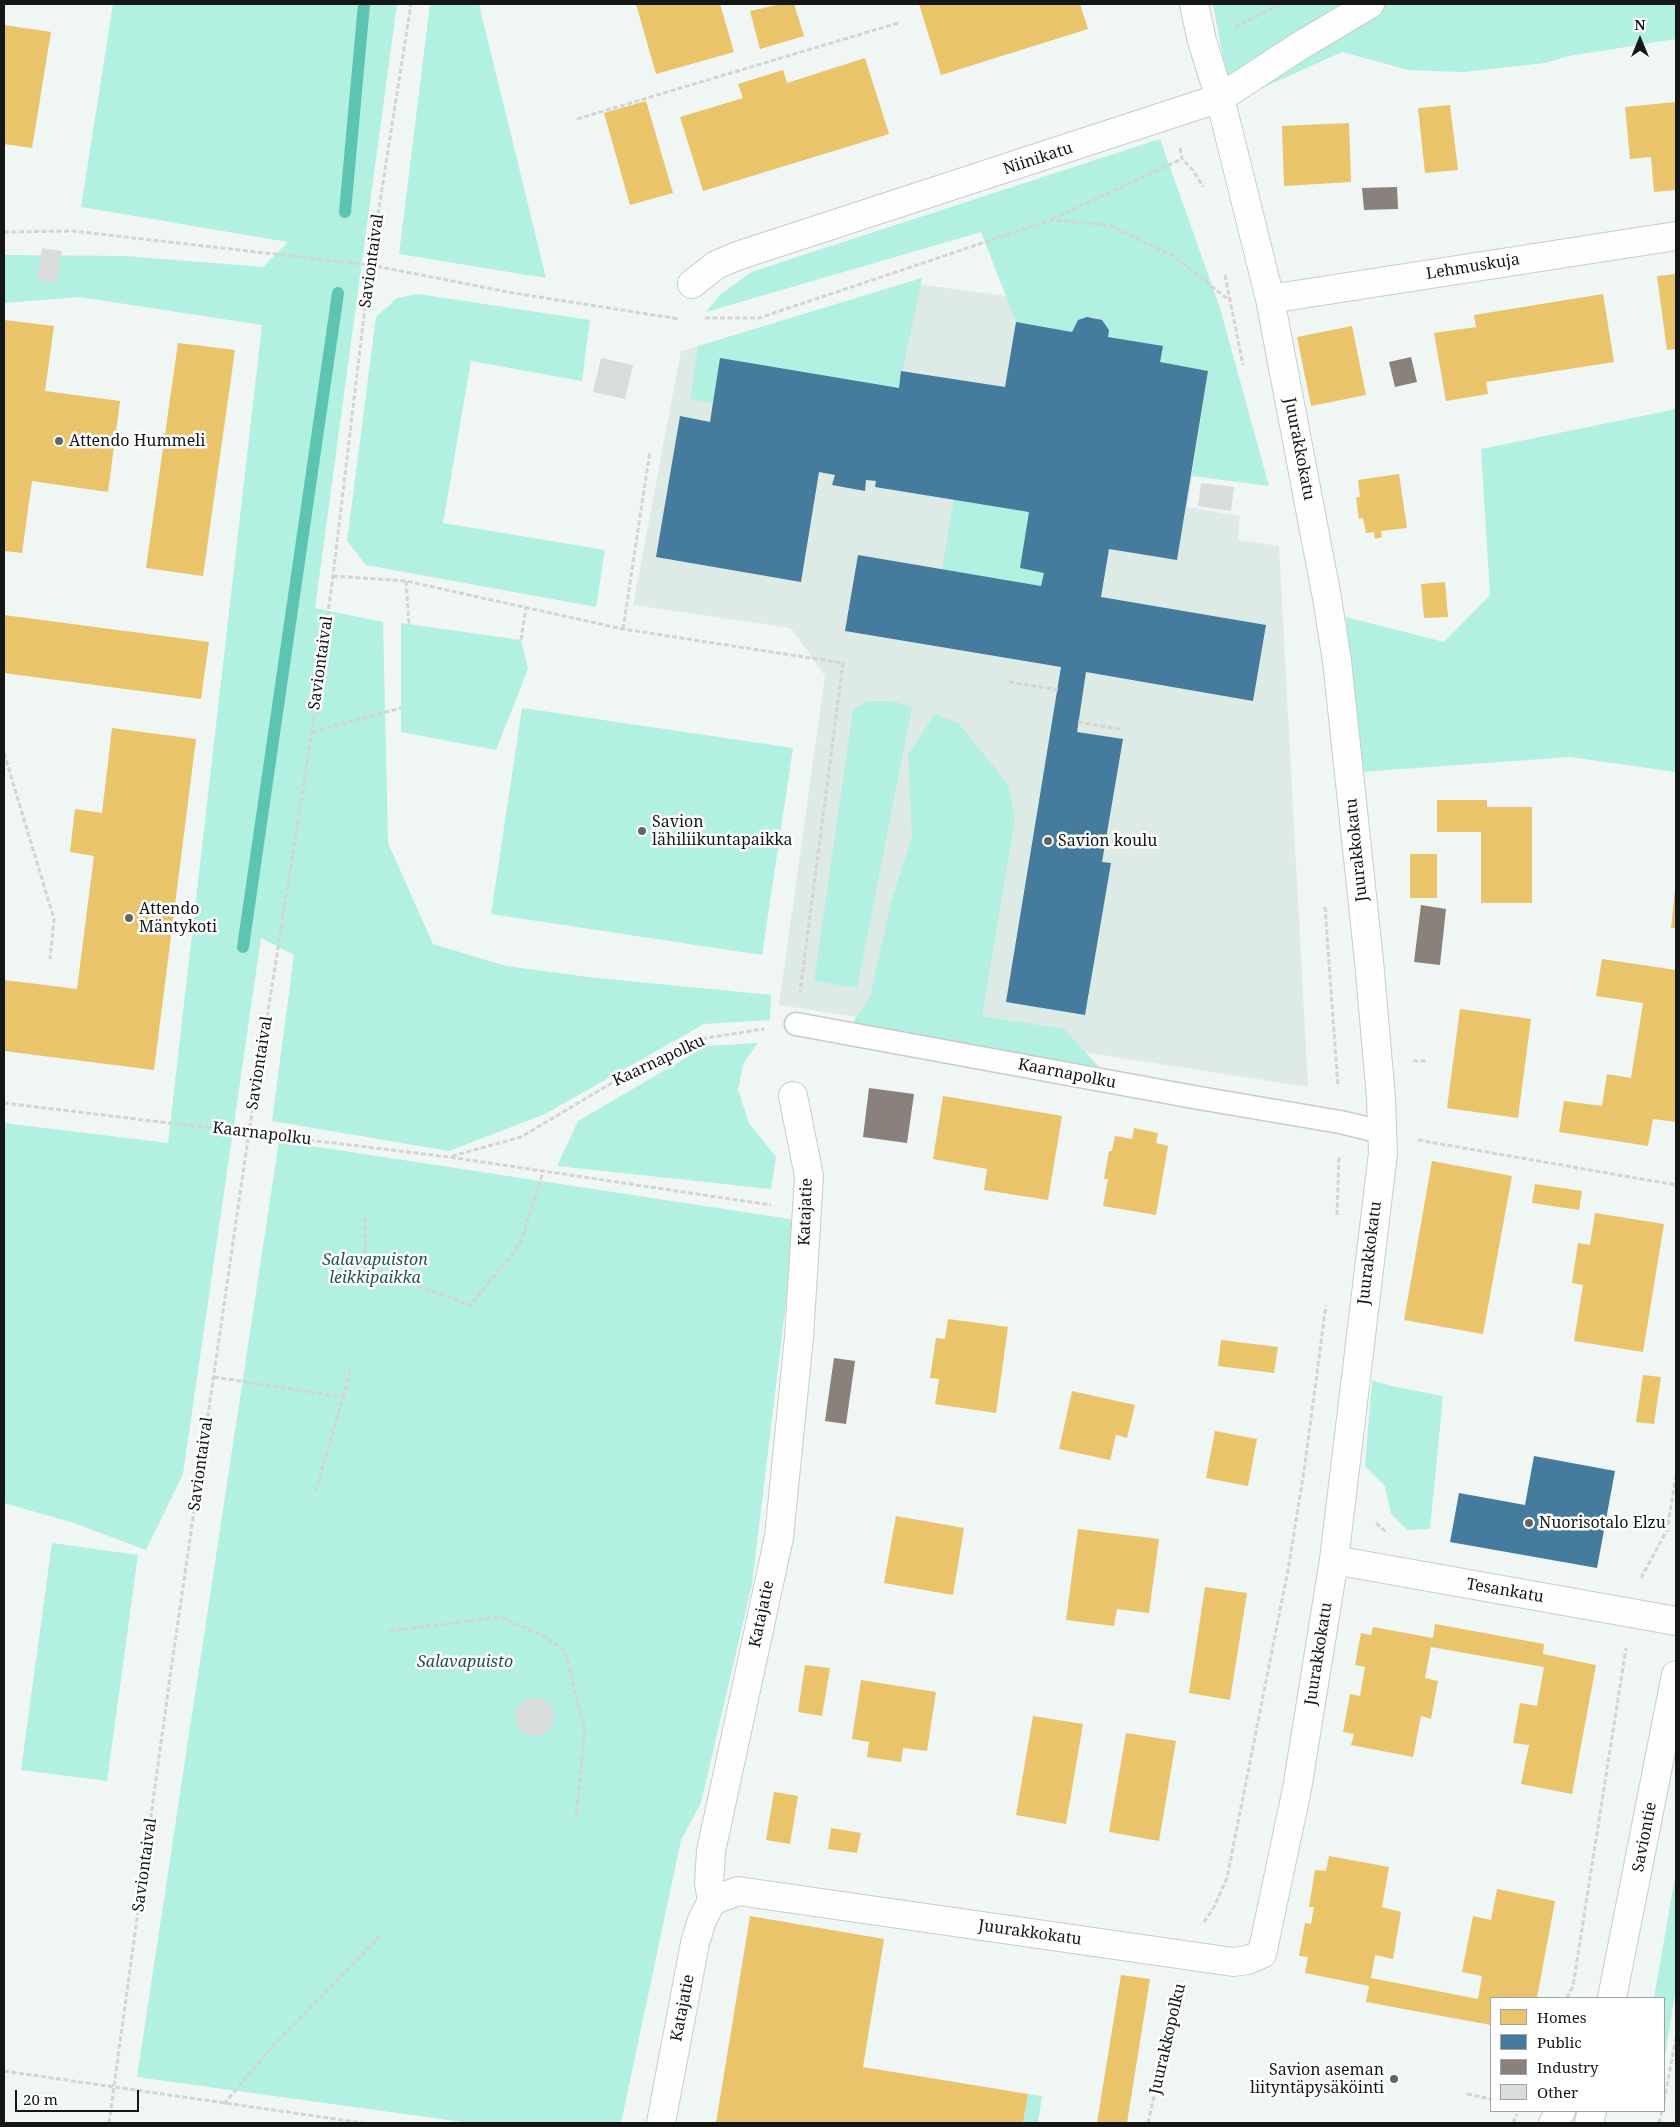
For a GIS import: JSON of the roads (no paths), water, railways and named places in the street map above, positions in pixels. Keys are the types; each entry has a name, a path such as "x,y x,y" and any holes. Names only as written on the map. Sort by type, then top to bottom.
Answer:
{"street":[{"name":"Juurakkokatu","path":"712,1900 738,1891 1233,1962 1248,1960 1262,1954 1297,1789 1334,1560 1383,1153 1369,962 1337,661 1270,299 1220,98 1202,41 1194,4"},
{"name":"Niinikatu","path":"692,284 716,265 737,256 1220,98 1298,47 1370,4"},
{"name":"Lehmuskuja","path":"1270,299 1676,236"},
{"name":"Katajatie","path":"661,2123 695,1943 702,1920 712,1900 709,1883 711,1851 779,1536 795,1388 808,1210 809,1176 793,1096"},
{"name":"Tesankatu","path":"1334,1560 1676,1621"},
{"name":"Saviontie","path":"1612,1997 1626,1936 1676,1675"},
{"path":"1554,2123 1560,2112"}],"lane":[{"name":"Kaarnapolku","path":"796,1024 1340,1122 1382,1132"}],"waterway":[{"path":"345,212 364,4"},
{"path":"243,947 338,293"}],"place":[{"name":"Attendo Hummeli","path":"59,441"},
{"name":"Savion lähiliikuntapaikka","path":"642,831"},
{"name":"Savion koulu","path":"1048,841"},
{"name":"Attendo Mäntykoti","path":"129,918"},
{"name":"Nuorisotalo Elzu","path":"1529,1523"},
{"name":"Savion aseman liityntäpysäköinti","path":"1394,2079"}],"park label":[{"name":"Salavapuiston leikkipaikka","path":"375,1269"},
{"name":"Salavapuisto","path":"465,1662"}]}
